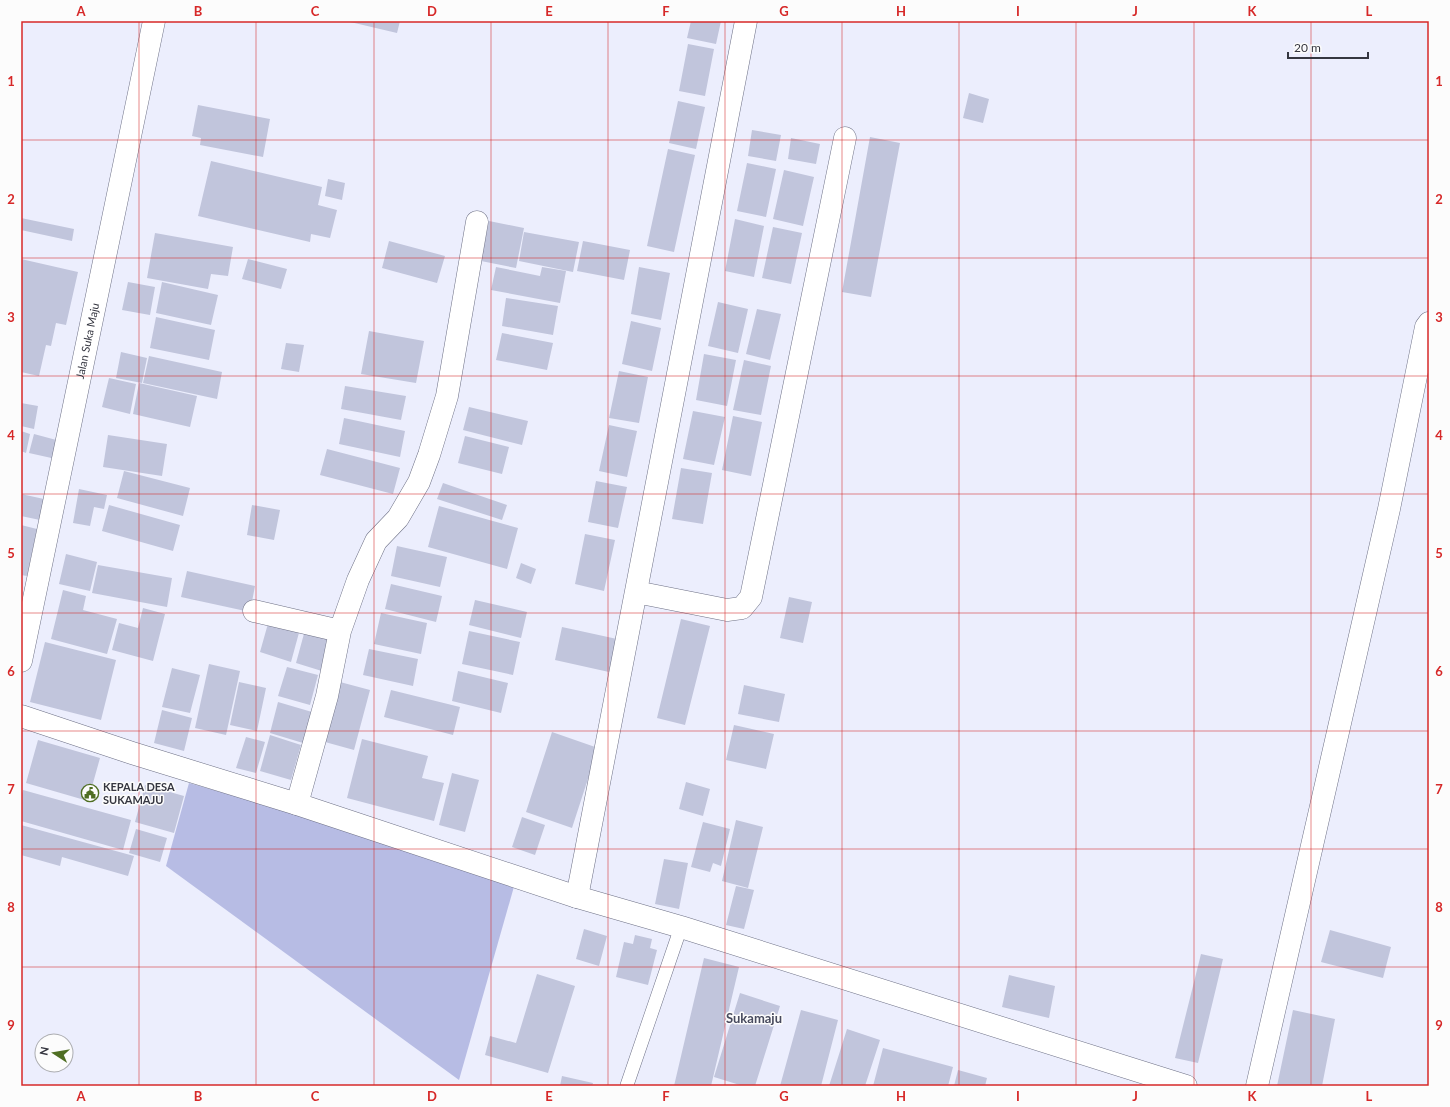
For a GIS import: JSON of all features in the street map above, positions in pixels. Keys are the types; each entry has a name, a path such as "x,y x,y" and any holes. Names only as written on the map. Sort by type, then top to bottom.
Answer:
{"street":[{"name":"Jalan Suka Maju","path":"21,661 154,21"},
{"path":"577,897 746,21"},
{"path":"636,592 727,610 742,608 751,597 845,138"},
{"path":"297,804 327,696 340,631 358,580 376,541 398,518 419,482 429,455 447,396 477,222"},
{"path":"1257,1086 1389,509 1426,327 1429,323"},
{"path":"254,611 340,631"},
{"path":"21,716 132,753 297,804 577,897 681,927 1186,1086"}],"lane":[{"path":"627,1085 681,927"}],"shaded area":[{"path":"189,783 517,876 459,1080 166,866"}],"building":[{"path":"346,21 400,21 397,33"},
{"path":"691,21 721,21 716,44 687,38"},
{"path":"688,44 714,49 705,96 679,91"},
{"path":"969,93 989,99 983,123 963,118"},
{"path":"678,101 705,107 696,149 669,143"},
{"path":"198,105 270,119 263,157 200,145 201,138 192,136"},
{"path":"752,130 781,135 776,161 748,156"},
{"path":"870,137 900,143 871,297 842,292"},
{"path":"791,138 820,144 816,164 788,159"},
{"path":"668,149 695,155 674,252 647,246"},
{"path":"211,161 322,187 318,205 337,210 330,238 311,234 310,242 198,216"},
{"path":"747,163 776,169 766,217 737,211"},
{"path":"784,170 814,177 803,226 773,219"},
{"path":"328,179 345,183 342,200 325,196"},
{"path":"21,218 74,229 72,241 21,230"},
{"path":"735,219 764,226 754,277 725,271"},
{"path":"489,221 524,228 516,268 481,261"},
{"path":"773,227 802,233 791,284 762,278"},
{"path":"524,232 579,242 573,272 519,261"},
{"path":"155,233 233,247 228,276 211,274 208,289 147,278"},
{"path":"389,241 445,256 437,283 382,268"},
{"path":"583,241 630,250 624,280 577,271"},
{"path":"21,259 78,272 66,325 56,323 51,346 46,345 39,376 21,372"},
{"path":"248,259 287,269 281,289 242,279"},
{"path":"496,267 540,276 542,267 566,271 560,303 491,290"},
{"path":"639,267 670,273 661,320 631,314"},
{"path":"128,282 155,287 150,315 122,310"},
{"path":"162,282 218,295 211,325 156,313"},
{"path":"506,298 558,306 553,335 502,326"},
{"path":"718,302 748,309 738,353 708,346"},
{"path":"757,309 781,314 770,360 746,354"},
{"path":"156,317 215,330 209,360 150,348"},
{"path":"631,321 661,328 652,371 622,364"},
{"path":"369,331 424,341 416,383 361,374"},
{"path":"502,333 553,343 547,370 496,360"},
{"path":"286,343 304,345 299,372 281,369"},
{"path":"121,352 147,358 142,383 116,378"},
{"path":"704,354 736,360 727,406 696,400"},
{"path":"149,356 222,372 217,399 143,383"},
{"path":"744,360 771,366 761,415 733,410"},
{"path":"619,371 648,377 639,423 609,418"},
{"path":"109,378 136,384 130,414 102,407"},
{"path":"139,383 197,396 190,427 133,414"},
{"path":"345,386 406,396 401,420 341,409"},
{"path":"21,403 38,406 34,429 21,426"},
{"path":"469,407 528,421 522,445 463,430"},
{"path":"693,411 725,417 714,465 683,459"},
{"path":"733,416 762,422 751,476 722,470"},
{"path":"344,418 405,431 400,457 339,444"},
{"path":"609,425 637,431 627,477 599,471"},
{"path":"21,431 30,434 26,453 21,451"},
{"path":"34,434 60,441 56,459 29,453"},
{"path":"108,435 167,444 162,476 103,467"},
{"path":"465,436 509,447 502,474 458,463"},
{"path":"327,449 400,468 393,494 320,475"},
{"path":"681,468 712,473 703,524 672,519"},
{"path":"124,471 190,488 183,516 117,498"},
{"path":"596,481 627,487 618,528 588,522"},
{"path":"443,483 507,505 502,520 437,499"},
{"path":"79,489 107,495 104,509 94,507 90,526 73,523"},
{"path":"21,494 44,499 40,520 21,516"},
{"path":"109,505 180,525 173,551 102,531"},
{"path":"252,505 280,510 274,540 247,535"},
{"path":"439,506 518,528 507,569 428,547"},
{"path":"21,525 37,529 27,576 21,575"},
{"path":"585,534 615,540 604,591 575,584"},
{"path":"397,546 447,557 440,587 391,576"},
{"path":"66,554 97,562 90,591 59,584"},
{"path":"521,563 536,569 531,584 516,578"},
{"path":"98,565 172,578 167,607 92,593"},
{"path":"187,571 255,586 250,612 181,597"},
{"path":"391,584 442,596 436,622 385,609"},
{"path":"63,590 86,596 83,610 117,619 107,654 51,639"},
{"path":"789,597 812,602 803,643 780,638"},
{"path":"475,600 527,612 521,638 469,625"},
{"path":"143,608 165,614 153,661 112,650 119,623 138,628"},
{"path":"381,613 427,623 421,654 374,644"},
{"path":"681,619 710,626 685,725 657,718"},
{"path":"269,620 300,629 291,662 260,652"},
{"path":"562,627 617,639 609,672 555,660"},
{"path":"305,630 335,638 325,672 296,663"},
{"path":"469,631 520,642 513,675 462,664"},
{"path":"45,642 116,660 101,720 30,702"},
{"path":"369,649 418,659 413,686 363,675"},
{"path":"209,664 240,671 226,735 195,728"},
{"path":"287,667 318,675 310,705 278,696"},
{"path":"172,668 200,675 190,713 162,707"},
{"path":"458,671 508,683 501,713 452,701"},
{"path":"239,682 266,688 257,731 230,725"},
{"path":"340,682 370,690 354,750 325,742"},
{"path":"744,685 785,694 779,722 738,714"},
{"path":"391,690 460,707 453,735 384,717"},
{"path":"278,702 312,712 303,743 270,733"},
{"path":"162,710 192,718 184,751 154,743"},
{"path":"734,725 774,734 766,769 726,760"},
{"path":"552,732 598,748 572,828 526,812"},
{"path":"270,735 301,745 291,780 260,771"},
{"path":"246,737 265,742 256,773 236,768"},
{"path":"362,739 428,756 422,778 444,783 434,821 347,798"},
{"path":"38,740 100,758 88,801 26,783"},
{"path":"452,773 479,780 465,832 439,825"},
{"path":"686,782 710,789 703,816 679,809"},
{"path":"145,785 184,796 174,833 135,822"},
{"path":"23,790 131,820 123,850 21,821 21,798"},
{"path":"522,817 545,825 535,855 512,847"},
{"path":"736,820 763,827 748,888 722,881"},
{"path":"703,822 730,829 721,866 713,863 710,872 691,867"},
{"path":"21,825 134,856 128,876 62,857 60,866 21,855"},
{"path":"136,829 167,838 160,862 129,853"},
{"path":"664,859 688,863 679,909 655,904"},
{"path":"736,886 754,890 744,929 726,925"},
{"path":"584,929 607,936 599,966 576,959"},
{"path":"1330,930 1391,947 1383,978 1321,962"},
{"path":"635,935 652,939 650,948 657,950 648,985 616,977 624,942 633,944"},
{"path":"1201,954 1223,959 1198,1063 1175,1058"},
{"path":"704,958 739,967 711,1086 674,1086"},
{"path":"537,974 575,986 548,1073 485,1055 490,1036 516,1043"},
{"path":"1009,975 1055,986 1049,1018 1002,1007"},
{"path":"740,993 780,1006 755,1086 743,1086 714,1077"},
{"path":"801,1010 838,1020 821,1086 780,1086"},
{"path":"1293,1010 1335,1019 1322,1086 1277,1086"},
{"path":"847,1029 880,1040 865,1086 829,1086"},
{"path":"883,1048 953,1067 948,1086 873,1086"},
{"path":"958,1070 987,1078 985,1086 954,1086"},
{"path":"562,1076 593,1083 592,1086 560,1086"}],"place":[{"name":"KEPALA DESA SUKAMAJU","path":"90,793"}],"district":[{"name":"Sukamaju","path":"754,1018"}]}
